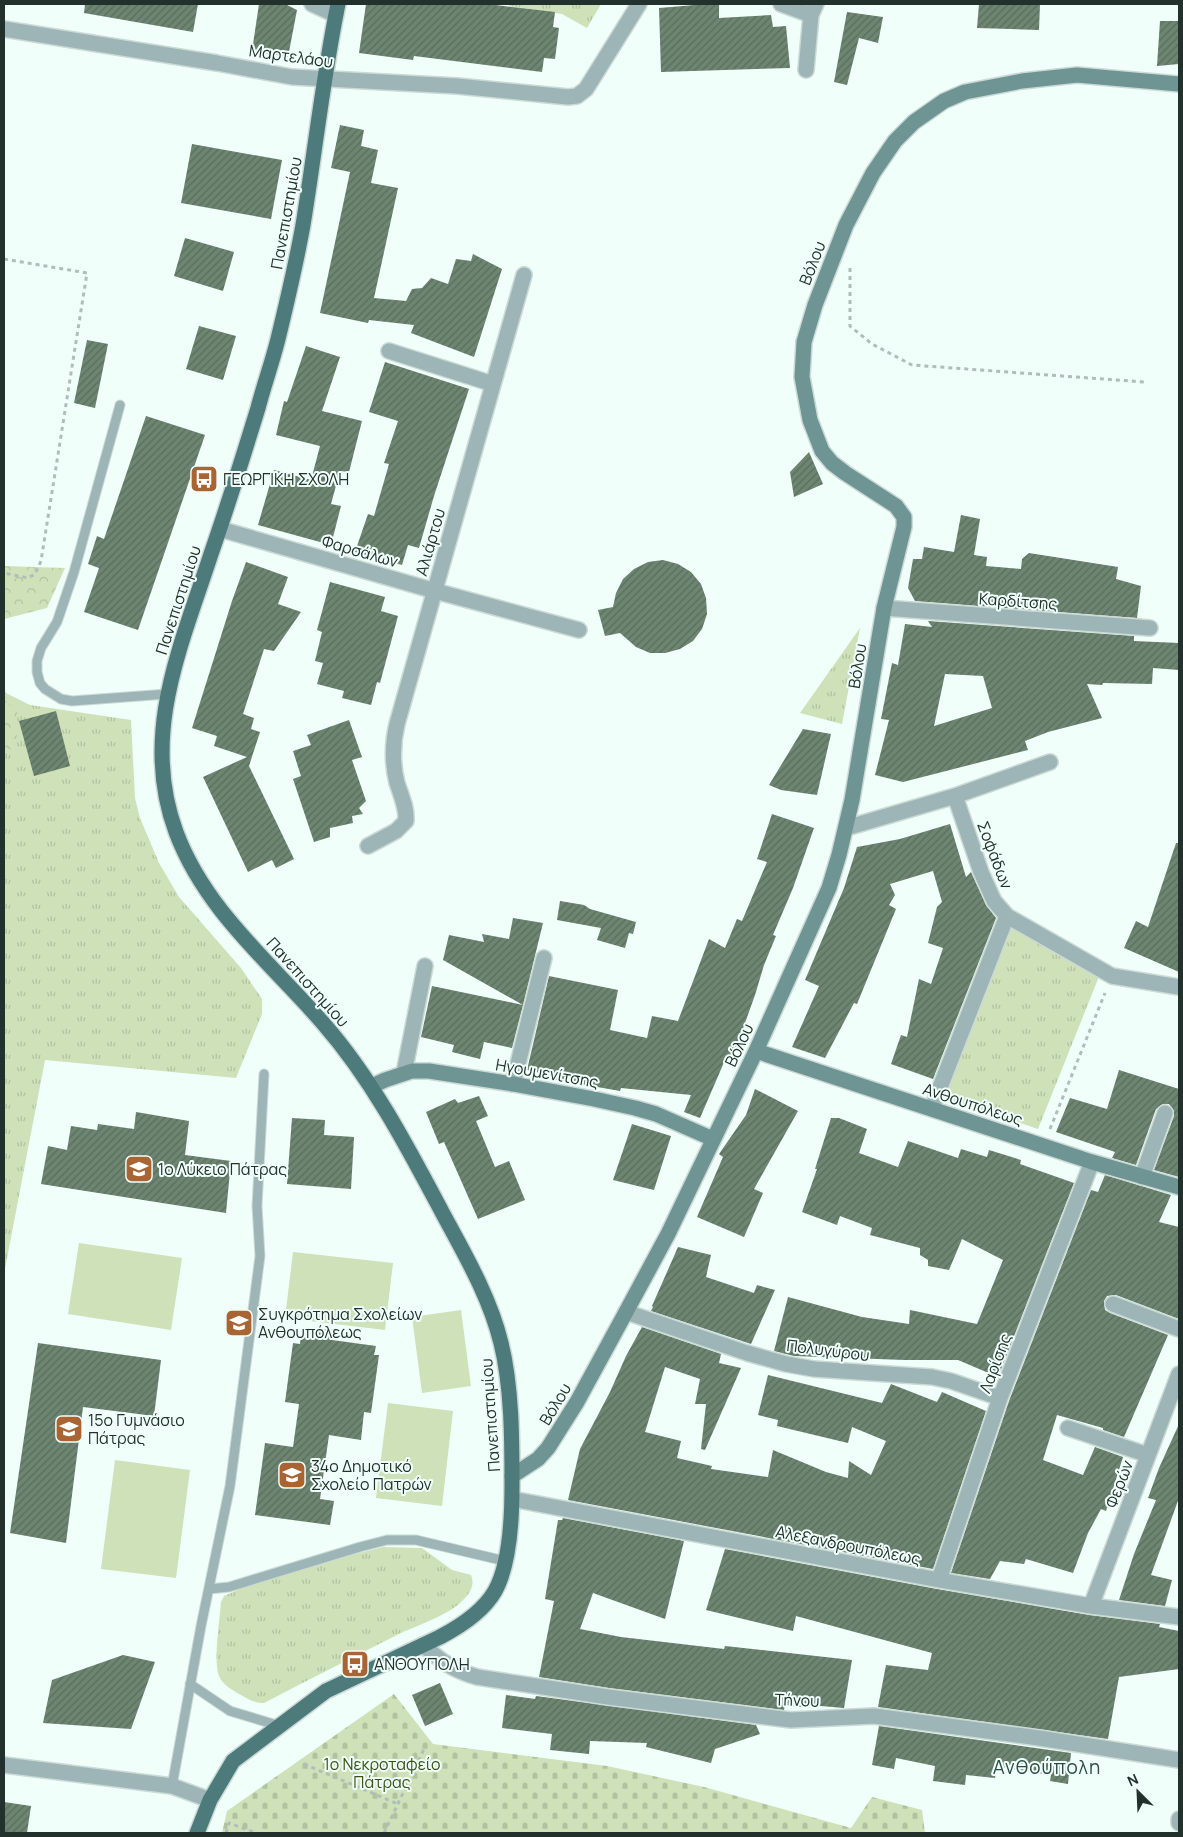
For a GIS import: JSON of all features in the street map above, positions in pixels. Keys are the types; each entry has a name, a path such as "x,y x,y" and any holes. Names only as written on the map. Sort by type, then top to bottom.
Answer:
{"main road":[{"name":"Πανεπιστημίου","path":"197,1833 210,1800 233,1762 326,1691 453,1630 487,1602 499,1582 505,1561 512,1499 506,1374 498,1333 470,1264 372,1086 326,1026 220,910 203,886 185,853 170,814 165,794 162,768 162,727 167,694 276,346 296,265 337,10"}],"street":[{"path":"312,4 337,10"},
{"name":"Μαρτελάου","path":"4,28 217,62 292,77 439,84 561,97 577,96 586,89 639,4"},
{"path":"781,4 813,9 806,70"},
{"name":"Βόλου","path":"512,1476 538,1460 548,1448 577,1402 668,1234 756,1051 829,888 846,828 884,608 904,528 904,517 896,506 832,463 822,451 810,420 802,378 804,342 815,305 846,225 868,181 889,148 906,129 935,106 965,92 1022,81 1077,75 1179,84"},
{"name":"Αλιάρτου","path":"368,846 396,831 406,821 405,808 395,772 393,741 524,275"},
{"path":"389,351 493,384"},
{"name":"Φαρσάλων","path":"220,529 579,630"},
{"name":"Καρδίτσης","path":"884,608 1150,628"},
{"path":"846,828 955,796 1050,762"},
{"name":"Σοφάδων","path":"955,796 981,872 994,901 1007,916 1112,976"},
{"path":"932,1108 1007,916"},
{"path":"513,1084 544,958"},
{"path":"404,1073 425,966"},
{"path":"1112,976 1179,987"},
{"name":"Ανθουπόλεως","path":"756,1051 1092,1162 1179,1187"},
{"name":"Ηγουμενίτσης","path":"372,1086 404,1073 429,1071 513,1084 594,1099 649,1112 713,1139"},
{"path":"1142,1177 1164,1112"},
{"name":"Λαρίσης","path":"939,1580 1000,1398 1092,1162"},
{"path":"1113,1304 1179,1329"},
{"name":"Πολυγύρου","path":"626,1312 747,1353 786,1364 814,1369 932,1376 1000,1398"},
{"name":"Φερών","path":"1091,1606 1179,1374"},
{"path":"1068,1428 1148,1455"},
{"name":"Αλεξανδρουπόλεως","path":"512,1499 939,1580 1091,1606 1179,1617"},
{"name":"Τήνου","path":"423,1645 448,1666 460,1672 608,1697 791,1720 874,1716 1039,1738 1179,1760"},
{"path":"4,1765 172,1786 210,1800"}],"lane":[{"path":"120,405 74,572 57,622 41,648 36,672 40,683 45,689 61,699 72,701 167,694"},
{"path":"172,1786 190,1684 230,1486 260,1256 258,1206 264,1074"},
{"path":"209,1589 229,1587 387,1540 416,1540 505,1561"},
{"path":"190,1684 230,1712 280,1726"}],"path":[{"path":"4,259 87,272 41,562 35,574 28,578 4,573"},
{"path":"850,267 850,326 872,344 912,365 1144,382"},
{"path":"1043,1146 1112,976"},
{"path":"384,1833 425,1747"},
{"path":"304,1764 398,1804"},
{"path":"226,1833 229,1823 256,1833"}],"green space":[{"path":"510,4 601,4 587,28 562,14 509,6"},
{"path":"4,566 65,568 47,608 4,619"},
{"path":"860,628 842,724 800,713"},
{"path":"4,687 6,693 30,705 131,720 135,798 140,818 159,863 179,897 241,968 262,999 262,1014 236,1078 45,1060 4,1274"},
{"path":"4,699 17,711 17,743 4,755"},
{"path":"1011,928 1100,974 1038,1129 943,1097"},
{"path":"79,1243 182,1258 171,1330 68,1314"},
{"path":"293,1252 393,1263 385,1330 285,1318"},
{"path":"461,1310 471,1386 422,1393 412,1317"},
{"path":"388,1403 453,1411 442,1506 376,1498"},
{"path":"115,1460 190,1470 176,1578 101,1569"},
{"path":"383,1547 422,1548 452,1570 471,1575 472,1587 459,1604 445,1613 397,1635 264,1703 248,1699 223,1682 217,1669 217,1651 221,1602 224,1596 249,1585 319,1563"},
{"name":"1o Νεκροταφείο Πάτρας","path":"394,1694 433,1744 607,1766 704,1787 851,1828 872,1797 922,1810 925,1833 222,1833 227,1811"}],"building":[{"path":"85,4 198,4 193,32 84,13"},
{"path":"259,4 285,4 297,10 288,57 252,51"},
{"path":"366,4 487,4 555,12 553,27 559,28 555,59 544,58 542,72 414,56 413,60 359,53"},
{"path":"719,4 719,18 771,15 773,27 786,26 790,68 661,72 659,8"},
{"path":"979,4 1040,4 1039,30 977,28"},
{"path":"847,12 883,17 878,43 859,38 847,85 834,82"},
{"path":"1160,21 1179,21 1179,64 1157,66"},
{"path":"340,125 364,130 361,146 378,150 371,183 398,188 374,298 406,301 412,289 422,288 431,278 448,284 456,259 471,261 473,254 502,269 474,357 411,333 414,325 369,320 368,323 320,313 350,172 331,168"},
{"path":"192,144 282,160 271,219 181,203"},
{"path":"185,238 234,252 223,291 174,276"},
{"path":"199,326 236,336 223,380 186,369"},
{"path":"87,340 108,344 95,408 74,403"},
{"path":"306,346 340,357 322,411 362,421 349,472 340,471 331,504 341,506 331,545 258,525 274,470 311,480 320,446 276,435 284,401 287,402"},
{"path":"385,362 469,389 419,548 408,545 402,565 355,552 368,514 374,516 389,464 384,463 398,421 369,412"},
{"path":"146,416 205,435 138,630 84,612 99,568 88,564 97,536 104,539"},
{"path":"809,452 823,484 794,497 790,472"},
{"path":"961,515 980,519 974,555 987,557 986,566 1021,569 1022,559 1029,553 1118,567 1116,579 1141,586 1137,618 915,601 908,588 913,559 922,559 924,547 954,552"},
{"path":"663,560 678,564 691,572 701,584 706,598 707,614 702,629 693,641 680,649 665,653 650,653 636,647 620,633 605,636 598,610 613,607 616,593 623,579 634,569 648,562"},
{"path":"246,562 288,577 278,604 301,612 274,651 264,649 243,714 254,718 251,729 260,732 249,766 294,859 276,868 272,860 248,872 203,777 247,757 214,746 217,736 192,728"},
{"path":"330,582 385,597 381,611 398,616 380,683 377,682 371,705 342,698 344,691 317,684 323,663 315,661 322,632 317,630"},
{"path":"928,621 1134,636 1134,641 1179,643 1179,670 1153,668 1152,684 1087,684 1102,718 1048,732 1025,741 1028,750 903,782 875,775 889,720 881,719 892,663 898,665 905,624 932,627","holes":["945,674 983,676 992,708 934,726"]},
{"path":"56,711 70,766 34,776 19,721"},
{"path":"349,720 362,757 352,760 366,801 359,808 363,814 352,816 353,823 330,828 330,837 314,842 293,779 301,776 293,751 311,745 307,735"},
{"path":"803,729 831,734 817,795 781,790 769,785"},
{"path":"772,814 814,828 793,888 773,935 776,936 764,965 731,1062 725,1060 700,1118 684,1112 691,1095 621,1088 620,1091 541,1077 549,1075 527,1070 549,976 618,990 610,1030 647,1038 652,1016 678,1021 709,939 725,948 737,919 742,921 767,862 757,859"},
{"path":"950,824 966,877 971,872 986,905 996,918 933,1079 891,1064 901,1035 907,1037 919,979 931,984 943,948 928,943 937,907 942,902 933,871 890,884 895,895 889,905 896,909 857,1004 854,1003 825,1058 792,1047 819,986 805,980 844,888 857,847 900,839"},
{"path":"1176,843 1179,843 1179,972 1124,948 1136,921 1148,927"},
{"path":"560,901 584,905 590,909 636,922 633,934 629,933 625,948 597,940 601,928 557,920"},
{"path":"513,918 543,923 523,1005 443,960 449,935 484,942 482,934 509,939"},
{"path":"432,986 523,1005 512,1048 484,1042 480,1059 452,1052 454,1045 421,1037"},
{"path":"1119,1070 1179,1089 1179,1177 1154,1170 1174,1116 1174,1111 1169,1104 1163,1104 1156,1109 1136,1165 1112,1158 1115,1152 1056,1132 1070,1098 1107,1109"},
{"path":"755,1089 798,1111 754,1189 763,1193 744,1237 697,1217 723,1157 719,1154 746,1115"},
{"path":"479,1096 488,1116 476,1121 495,1167 509,1161 525,1200 478,1219 444,1142 439,1144 426,1112 455,1099 458,1103"},
{"path":"136,1112 189,1121 185,1155 231,1161 226,1213 41,1184 48,1146 67,1150 71,1126 97,1130 98,1124 134,1129"},
{"path":"292,1118 325,1120 324,1135 354,1137 351,1189 287,1184"},
{"path":"831,1118 839,1118 867,1129 859,1153 898,1167 908,1141 958,1158 961,1149 987,1157 989,1150 1021,1160 1020,1164 1074,1183 998,1377 958,1360 794,1356 774,1351 788,1297 862,1317 909,1324 910,1310 977,1324 1003,1260 962,1239 949,1270 928,1266 928,1260 920,1255 920,1248 870,1235 872,1228 840,1216 837,1225 802,1212 817,1169 815,1169"},
{"path":"632,1124 671,1136 654,1190 613,1180"},
{"path":"1105,1175 1171,1195 1159,1222 1179,1227 1179,1319 1116,1295 1107,1296 1104,1301 1105,1310 1110,1313 1168,1335 1124,1437 1103,1430 1103,1428 1057,1415 1043,1460 1083,1475 1095,1447 1123,1457 1106,1511 1101,1509 1088,1533 1073,1573 1026,1559 1024,1564 1000,1561 990,1579 951,1573 1009,1401 1091,1190 1098,1192"},
{"path":"678,1247 711,1255 706,1277 754,1293 757,1285 775,1290 751,1344 651,1311"},
{"path":"642,1327 721,1354 719,1363 741,1368 705,1450 701,1449 706,1404 695,1404 700,1379 665,1367 645,1432 681,1441 677,1458 712,1466 711,1469 768,1477 773,1450 826,1472 848,1478 849,1461 871,1475 886,1441 852,1427 848,1443 777,1426 778,1420 758,1415 768,1375 882,1403 891,1384 937,1402 942,1392 986,1411 933,1569 568,1500 580,1449"},
{"path":"314,1328 333,1330 332,1340 376,1346 374,1355 379,1355 371,1413 364,1412 361,1440 329,1435 320,1499 334,1501 330,1525 255,1515 265,1443 293,1447 299,1404 285,1402 293,1343 300,1344 301,1335 313,1337"},
{"path":"38,1343 161,1360 154,1416 83,1407 66,1543 10,1533"},
{"path":"1179,1424 1179,1498 1151,1575 1172,1580 1165,1606 1119,1600 1134,1554 1156,1500 1148,1498"},
{"path":"563,1518 684,1541 665,1619 593,1593 580,1629 621,1637 724,1649 725,1646 852,1660 844,1708 809,1705 808,1708 785,1705 784,1710 609,1688 539,1677 554,1601 545,1599 558,1520"},
{"path":"725,1549 937,1589 1089,1615 1160,1624 1159,1627 1179,1631 1179,1669 1119,1677 1108,1739 878,1707 886,1665 928,1670 932,1653 796,1616 793,1631 706,1610"},
{"path":"123,1655 155,1662 131,1729 43,1723 52,1680"},
{"path":"440,1683 453,1714 425,1726 412,1695"},
{"path":"506,1695 535,1699 536,1696 756,1725 760,1734 715,1749 711,1763 646,1747 647,1743 590,1741 589,1754 550,1750 552,1734 502,1728"},
{"path":"879,1726 1071,1753 1068,1784 1050,1781 1051,1775 997,1767 995,1778 966,1775 965,1785 933,1781 935,1766 896,1758 894,1769 872,1765"},
{"path":"4,1802 31,1806 27,1833 4,1833"}],"place":[{"name":"ΓΕΩΡΓΙΚΗ ΣΧΟΛΗ","path":"204,479"},
{"name":"1ο Λύκειο Πάτρας","path":"139,1169"},
{"name":"Συγκρότημα Σχολείων Ανθουπόλεως","path":"239,1323"},
{"name":"15ο Γυμνάσιο Πάτρας","path":"69,1429"},
{"name":"34ο Δημοτικό Σχολείο Πατρών","path":"292,1475"},
{"name":"ΑΝΘΟΥΠΟΛΗ","path":"355,1664"}],"district":[{"name":"Ανθούπολη","path":"1047,1767"}]}
